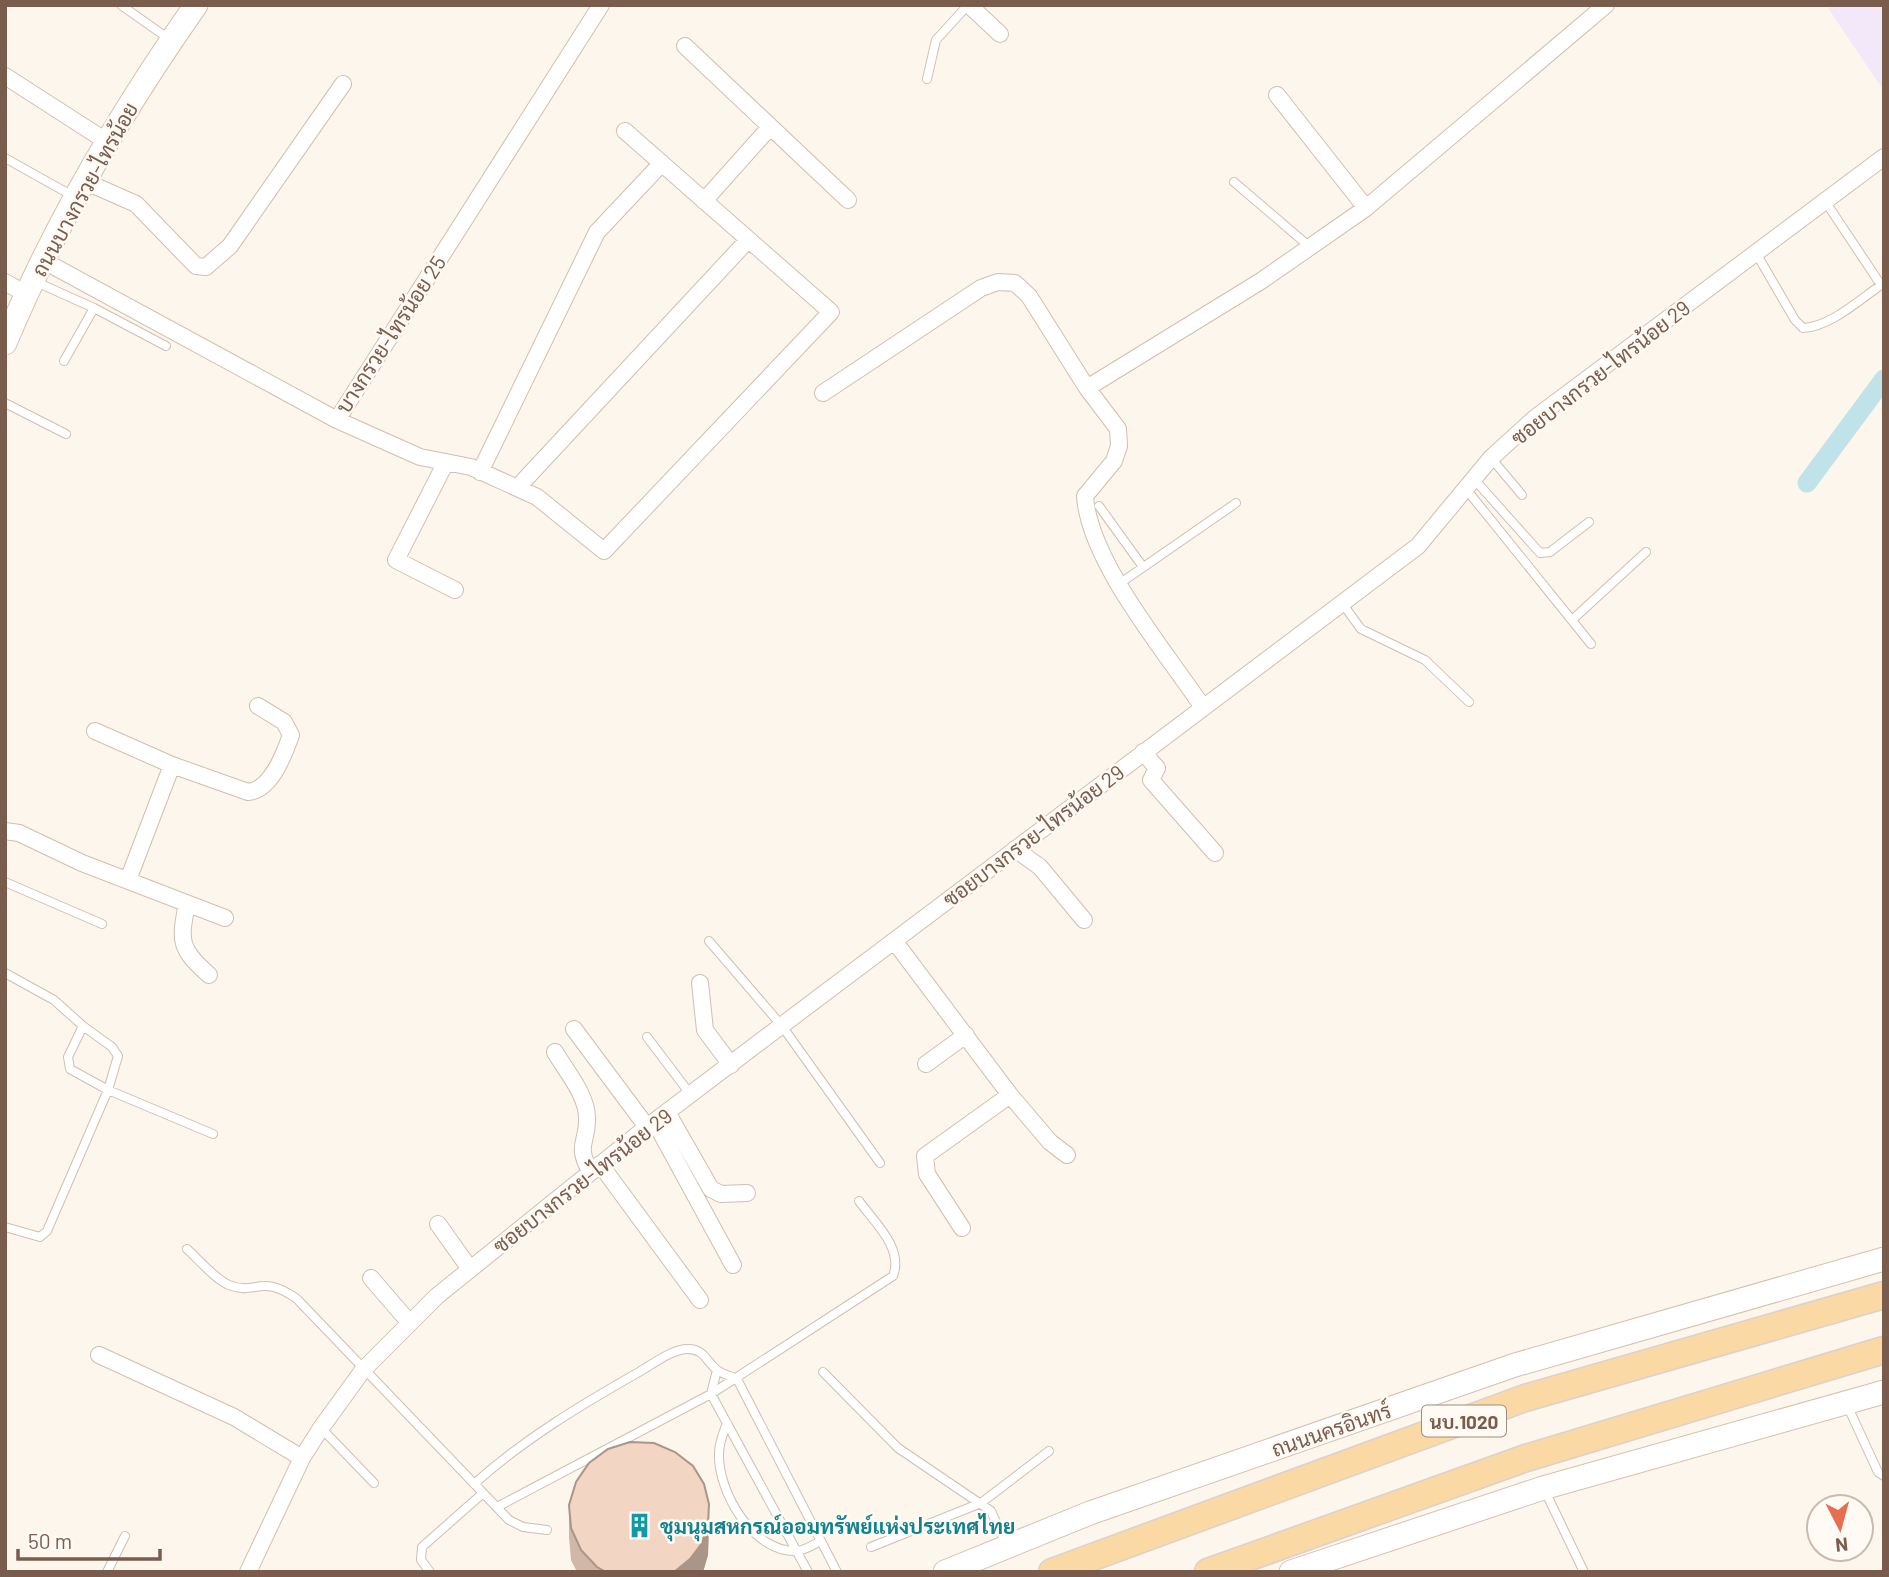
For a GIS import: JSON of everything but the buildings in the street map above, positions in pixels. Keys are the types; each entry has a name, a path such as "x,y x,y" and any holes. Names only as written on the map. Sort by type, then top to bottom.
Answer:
{"main road":[{"name":"ถนนบางกรวย-ไทรน้อย","path":"5,343 22,299 106,141 195,5"},
{"name":"ถนนนครอินทร์","path":"945,1572 1090,1513 1515,1365 1884,1259"},
{"name":"ถนนนครอินทร์","path":"1052,1572 1525,1398 1884,1295"},
{"name":"นบ.1020","path":"1208,1572 1526,1458 1884,1350"},
{"path":"1291,1572 1543,1488 1884,1392"}],"street":[{"name":"บางกรวย-ไทรน้อย 25","path":"44,261 337,420 601,5"},
{"path":"969,5 1000,34"},
{"path":"1087,388 1261,281 1366,208 1606,5"},
{"path":"685,46 848,200"},
{"path":"5,76 106,141"},
{"path":"80,189 136,204 196,266 206,267 230,246 343,84"},
{"path":"1277,95 1366,208"},
{"path":"704,201 770,127"},
{"path":"337,420 420,457 480,472 537,497 604,551 831,312 625,131"},
{"name":"ซอยบางกรวย-ไทรน้อย 29","path":"248,1572 302,1458 321,1428 363,1370 408,1321 656,1120 895,942 1202,706 1418,546 1491,458 1535,418 1884,157"},
{"path":"480,472 597,232 662,163"},
{"path":"517,488 748,240"},
{"path":"5,282 22,299"},
{"path":"823,393 981,288 998,282 1015,283 1029,296 1087,388 1118,429 1119,446 1114,461 1085,496 1086,519 1105,563 1202,706"},
{"path":"446,462 396,560 455,590"},
{"path":"95,731 172,765 248,792 259,791 266,784 290,735 284,722 258,706"},
{"path":"1143,752 1157,768 1150,780 1215,853"},
{"path":"128,880 172,765"},
{"path":"5,831 19,833 82,863 225,918"},
{"path":"1015,849 1040,867 1084,920"},
{"path":"187,904 183,942 187,956 209,975"},
{"path":"895,942 1010,1095 1050,1142 1067,1155"},
{"path":"700,984 705,1030 731,1065"},
{"path":"574,1029 656,1120 711,1189 721,1194 747,1194"},
{"path":"926,1064 966,1035"},
{"path":"555,1052 584,1104 587,1118 580,1148 701,1300"},
{"path":"962,1228 927,1174 925,1156 1010,1095"},
{"path":"656,1120 733,1265"},
{"path":"438,1224 470,1269"},
{"path":"372,1278 408,1321"},
{"path":"99,1355 234,1417 302,1458"}],"lane":[{"path":"121,5 171,40"},
{"path":"927,79 936,40 969,5"},
{"path":"5,158 80,189"},
{"path":"1234,182 1310,247"},
{"path":"1756,253 1795,320 1803,328 1814,328 1882,284 1825,201"},
{"path":"22,299 94,308 166,346"},
{"path":"64,361 94,308"},
{"path":"5,403 66,434"},
{"path":"1491,458 1522,495"},
{"path":"1470,484 1539,553 1550,552 1589,522"},
{"path":"1470,484 1591,644"},
{"path":"1119,584 1236,503"},
{"path":"1100,506 1143,567"},
{"path":"1572,620 1646,552"},
{"path":"1342,603 1361,629 1425,660 1469,702"},
{"path":"5,882 102,924"},
{"path":"709,941 782,1026 880,1163"},
{"path":"5,973 54,1000 112,1047 118,1056 108,1090 47,1231 40,1237 29,1236 5,1227"},
{"path":"83,1026 72,1046 68,1064 70,1069 108,1090 213,1134"},
{"path":"647,1037 691,1095"},
{"path":"497,1507 712,1394 893,1276 897,1267 892,1247 859,1201"},
{"path":"187,1250 228,1284 240,1287 268,1284 281,1287 296,1299 482,1494 523,1527 547,1530"},
{"path":"474,1484 501,1460 571,1412 669,1356 684,1349 695,1350 705,1354 717,1370 737,1379 837,1572"},
{"path":"717,1370 712,1394 808,1572"},
{"path":"823,1372 898,1448 991,1511 1008,1546"},
{"path":"1846,1401 1878,1472 1884,1476"},
{"path":"727,1423 719,1441 718,1456 728,1497 738,1513 769,1543 798,1551 821,1541"},
{"path":"321,1428 374,1483"},
{"path":"871,1547 981,1503 1049,1451"},
{"path":"1543,1488 1584,1572"},
{"path":"430,1572 421,1560 422,1547 482,1494"},
{"path":"107,1572 125,1536"}],"shaded area":[{"path":"1826,5 1884,5 1884,91"}],"waterway":[{"path":"1807,483 1884,379"}],"place":[{"name":"ชุมนุมสหกรณ์ออมทรัพย์แห่งประเทศไทย","path":"640,1525"}]}
